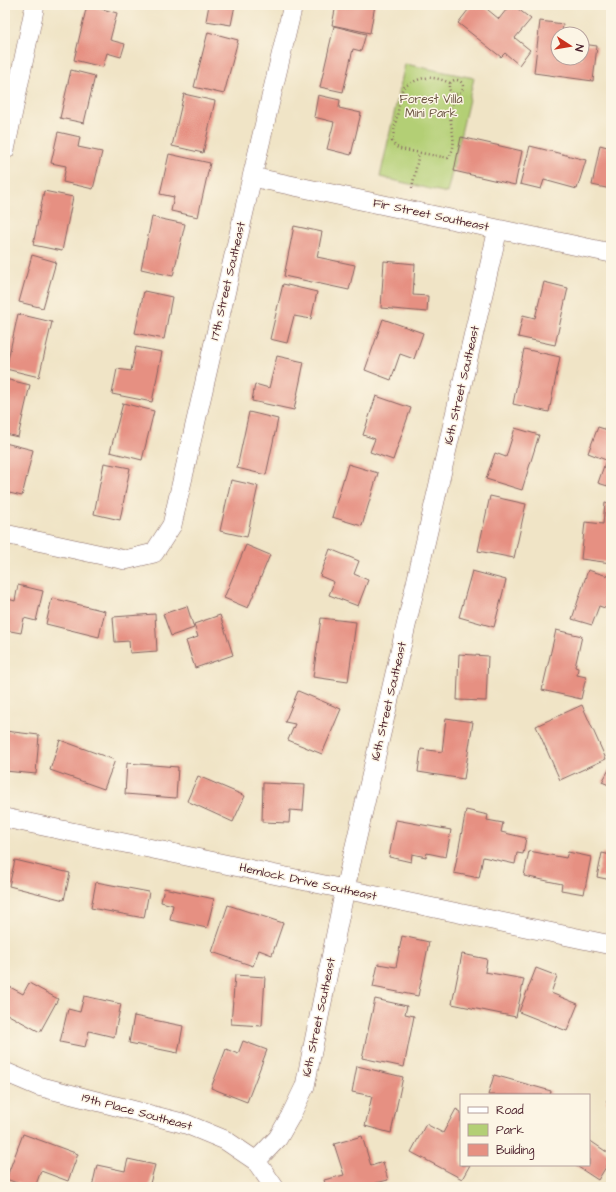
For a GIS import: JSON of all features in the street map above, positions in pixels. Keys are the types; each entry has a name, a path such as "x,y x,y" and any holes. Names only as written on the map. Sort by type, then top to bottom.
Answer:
{"street":[{"path":"5,150 35,5"},
{"name":"17th Street Southeast","path":"5,534 125,560 154,553 172,525 293,5"},
{"name":"Fir Street Southeast","path":"252,177 611,254"},
{"name":"16th Street Southeast","path":"256,1161 278,1138 290,1117 304,1086 345,889 498,229"},
{"name":"Hemlock Drive Southeast","path":"5,818 611,945"},
{"name":"19th Place Southeast","path":"5,1072 38,1086 186,1124 225,1140 256,1161 274,1187"}],"path":[{"path":"450,83 432,77 427,77 415,80 405,86 402,91 392,141 393,144 400,149 448,158 454,141 451,110 456,95 463,89 460,81 454,80 450,83 448,89 456,95"},
{"path":"412,188 419,152"}],"green space":[{"name":"Forest Villa Mini Park","path":"405,64 474,78 447,193 380,177"}],"building":[{"path":"87,5 117,13 110,40 125,44 121,57 107,53 103,67 74,60"},
{"path":"209,5 235,5 231,25 206,21"},
{"path":"336,5 375,5 370,33 332,25"},
{"path":"472,5 482,5 499,19 510,5 513,5 531,19 515,38 530,50 519,65 505,53 501,57 458,23"},
{"path":"540,21 563,24 563,26 550,26 550,66 590,66 590,45 597,46 593,81 534,73"},
{"path":"334,26 366,34 361,51 353,49 343,92 320,87"},
{"path":"208,32 238,40 224,94 194,87"},
{"path":"71,70 95,76 84,123 60,118"},
{"path":"184,94 215,101 203,153 172,146"},
{"path":"318,95 340,100 339,108 361,113 351,155 327,149 334,122 314,117"},
{"path":"58,132 80,137 78,147 102,152 93,189 63,182 66,166 51,163"},
{"path":"461,137 522,151 515,185 454,171"},
{"path":"600,145 611,148 611,189 592,185"},
{"path":"530,146 586,160 577,189 544,180 541,189 520,184"},
{"path":"169,154 210,163 198,217 171,211 174,197 160,194"},
{"path":"44,191 73,197 62,251 33,245"},
{"path":"152,217 185,224 173,276 141,269"},
{"path":"294,226 322,232 317,257 355,265 349,290 284,276"},
{"path":"32,255 56,262 43,308 19,302"},
{"path":"384,261 415,264 413,295 428,296 427,312 381,308"},
{"path":"544,282 568,288 555,345 518,337 523,315 535,318"},
{"path":"283,284 317,292 311,319 294,316 287,343 270,339"},
{"path":"144,291 172,297 164,339 135,333"},
{"path":"18,314 52,322 39,377 6,369"},
{"path":"383,319 423,333 414,359 400,354 391,380 365,370"},
{"path":"136,347 162,352 152,402 112,394 117,369 131,371"},
{"path":"524,349 560,357 549,412 513,404"},
{"path":"277,356 304,362 294,410 252,401 255,384 269,388"},
{"path":"5,379 30,385 18,437 5,434"},
{"path":"376,396 411,408 393,460 370,452 375,439 363,435"},
{"path":"123,403 154,411 142,460 110,452"},
{"path":"249,412 278,419 266,475 237,468"},
{"path":"598,427 611,431 611,487 598,483 606,460 588,453"},
{"path":"515,428 539,435 522,490 486,479 495,453 506,457"},
{"path":"5,443 33,450 22,496 5,492"},
{"path":"104,463 130,468 120,520 94,514"},
{"path":"348,464 378,473 362,526 332,517"},
{"path":"231,480 258,486 247,537 220,531"},
{"path":"490,496 526,504 514,558 478,551"},
{"path":"605,503 611,504 611,563 581,559 585,522 603,524"},
{"path":"246,545 270,555 248,608 224,598"},
{"path":"330,549 359,561 354,574 368,580 358,606 329,595 334,582 320,576"},
{"path":"588,570 611,577 611,610 599,606 592,625 572,619"},
{"path":"472,571 506,580 494,627 459,617"},
{"path":"18,585 43,591 36,621 24,618 21,633 5,630 5,598 15,601"},
{"path":"52,598 105,611 99,637 46,624"},
{"path":"187,606 194,628 171,636 163,614"},
{"path":"155,614 157,651 130,653 129,641 115,642 113,617"},
{"path":"220,615 233,655 195,668 186,641 198,637 194,624"},
{"path":"321,618 356,622 348,682 313,677"},
{"path":"556,630 582,636 575,667 578,668 577,675 586,677 581,699 542,690"},
{"path":"459,654 488,656 486,701 457,700"},
{"path":"298,691 341,709 322,754 288,740 295,724 285,722"},
{"path":"582,705 606,759 560,780 536,726"},
{"path":"446,718 473,722 464,779 418,772 421,749 442,752"},
{"path":"5,731 39,735 36,774 5,771"},
{"path":"60,740 115,760 104,789 50,770"},
{"path":"127,763 178,767 176,798 125,794"},
{"path":"611,766 611,786 602,782"},
{"path":"198,776 245,796 233,822 187,801"},
{"path":"263,783 305,785 303,811 290,810 289,823 262,822"},
{"path":"466,810 488,815 487,820 503,823 501,832 526,838 523,854 517,853 515,864 483,857 479,878 454,873"},
{"path":"396,820 451,830 446,857 427,853 426,857 412,854 411,862 389,857"},
{"path":"529,851 566,858 568,852 591,857 584,894 561,890 562,884 524,876"},
{"path":"602,853 611,855 611,880 597,877"},
{"path":"15,860 70,873 64,900 9,886"},
{"path":"96,882 149,892 144,918 91,908"},
{"path":"164,888 214,899 207,928 170,920 173,905 161,902"},
{"path":"228,905 283,923 272,955 259,950 253,966 212,952"},
{"path":"402,936 429,942 418,996 373,987 378,964 396,967"},
{"path":"462,954 487,959 485,972 524,979 516,1017 452,1004"},
{"path":"536,968 557,976 551,993 578,1004 567,1031 519,1012"},
{"path":"235,975 265,977 262,1026 231,1024"},
{"path":"29,983 58,999 40,1032 5,1013 5,993 8,986 23,994"},
{"path":"84,996 121,1004 114,1037 89,1031 85,1047 60,1042 68,1009 80,1012"},
{"path":"375,999 407,1006 405,1014 414,1016 404,1067 362,1058"},
{"path":"611,1002 611,1016 607,1015"},
{"path":"134,1016 183,1026 178,1053 129,1043"},
{"path":"243,1041 267,1050 247,1102 211,1088 226,1049 238,1054"},
{"path":"357,1066 403,1077 391,1133 365,1126 372,1096 352,1092"},
{"path":"494,1075 551,1091 550,1094 488,1094"},
{"path":"611,1098 611,1109 606,1101"},
{"path":"456,1109 460,1111 460,1166 469,1166 462,1179 411,1152 426,1124 443,1133"},
{"path":"5,1133 10,1135 5,1145"},
{"path":"23,1134 78,1154 68,1181 41,1171 35,1187 28,1187 6,1179"},
{"path":"362,1136 371,1166 383,1162 388,1180 376,1183 377,1187 326,1187 324,1180 344,1175 334,1144"},
{"path":"590,1141 611,1155 611,1159 598,1180 577,1166 590,1166"},
{"path":"128,1159 155,1165 149,1187 92,1187 97,1165 125,1171"}]}
